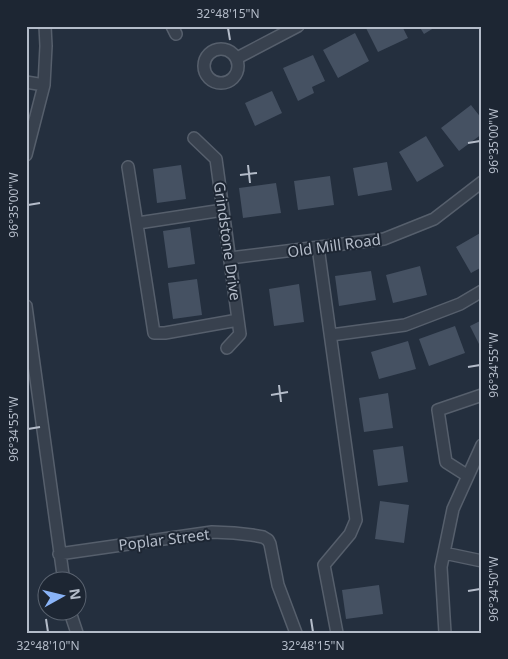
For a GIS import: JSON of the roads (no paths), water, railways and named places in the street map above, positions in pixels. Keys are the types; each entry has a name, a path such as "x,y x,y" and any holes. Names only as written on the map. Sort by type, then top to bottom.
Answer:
{"street":[{"path":"26,155 44,85 45,26"},
{"path":"237,58 298,26"},
{"path":"26,82 44,85"},
{"name":"Grindstone Drive","path":"194,138 216,159 240,334 227,348"},
{"path":"128,167 154,332 165,333 238,320"},
{"name":"Old Mill Road","path":"230,258 384,239 434,219 482,182"},
{"path":"138,223 224,210"},
{"path":"318,247 356,520 350,534 324,565 337,633"},
{"path":"330,335 405,325 460,304 482,291"},
{"path":"26,306 62,572"},
{"path":"468,476 446,462 438,410 482,395"},
{"path":"445,633 441,567 452,509 482,445"},
{"name":"Poplar Street","path":"59,554 212,532 234,532 263,537 270,544 278,585 296,633"},
{"path":"444,553 482,561"}]}
